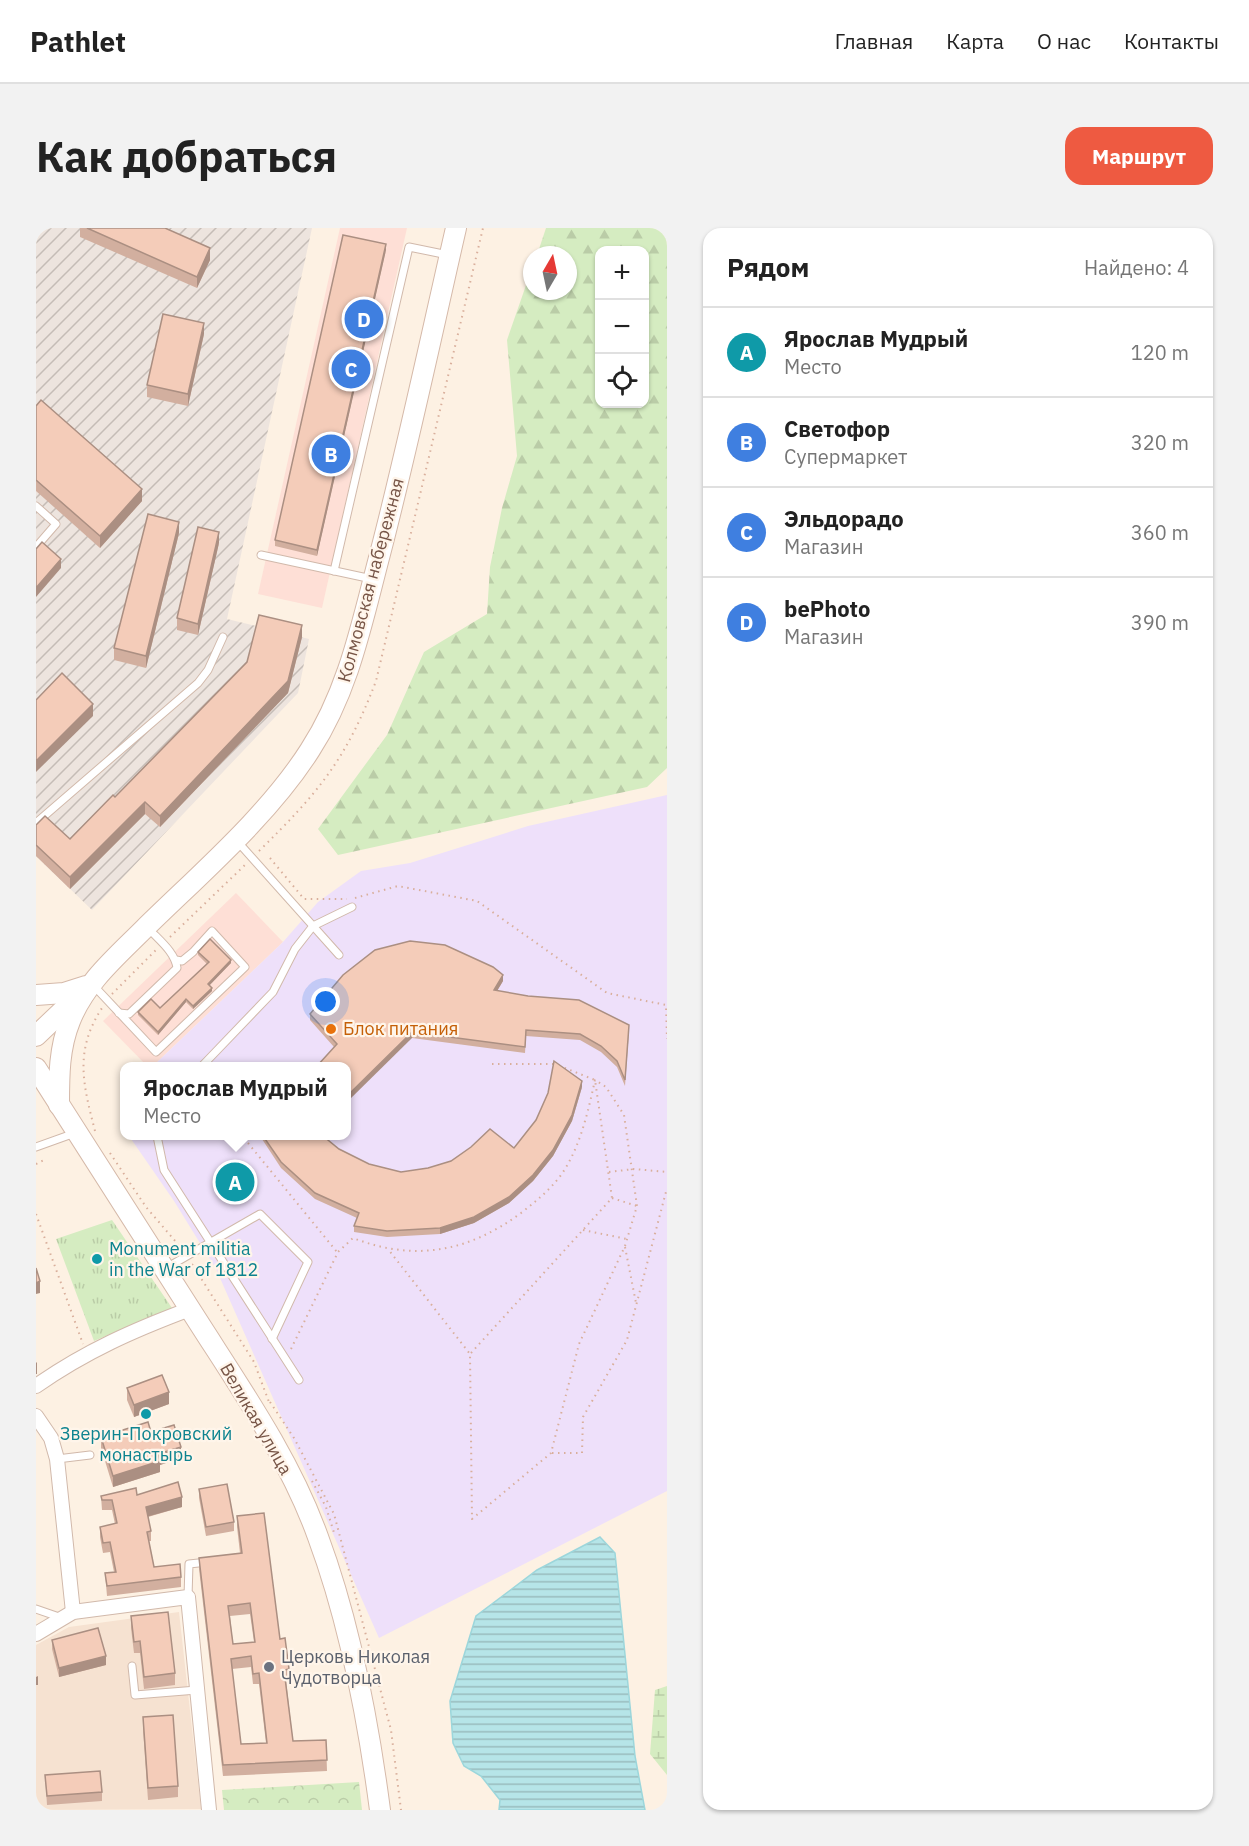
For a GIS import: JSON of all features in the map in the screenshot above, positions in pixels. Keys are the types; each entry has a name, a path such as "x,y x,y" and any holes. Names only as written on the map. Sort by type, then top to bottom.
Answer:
{"main road":[{"name":"Колмовская набережная","path":"90,984 235,839 291,778 329,717 352,662 456,228"},
{"path":"36,995 64,993 90,984"},
{"path":"36,1036 90,984"},
{"path":"59,1105 62,1047 70,1019 90,984"},
{"name":"Великая улица","path":"36,1068 59,1105 86,1131 164,1269 267,1432 318,1535 347,1635 380,1810"}],"street":[{"path":"36,1386 86,1353 134,1330 190,1309"},
{"path":"36,1416 51,1438 57,1458 68,1616"},
{"path":"36,1634 68,1616 188,1597 209,1810"}],"lane":[{"path":"334,571 409,247 450,255"},
{"path":"36,506 56,524 36,547"},
{"path":"261,555 373,579"},
{"path":"36,823 198,683 208,670 223,637"},
{"path":"235,839 339,956"},
{"path":"206,1062 273,992 295,949 313,926 352,907"},
{"path":"119,1013 129,1014 177,968 176,960 147,927"},
{"path":"90,984 156,1052 245,967 212,931 182,961 176,960"},
{"path":"36,1147 86,1131"},
{"path":"158,1140 164,1170 299,1380"},
{"path":"164,1269 260,1214 308,1262 272,1339"},
{"path":"57,1458 90,1455"},
{"path":"188,1597 189,1564 212,1561"},
{"path":"36,1609 68,1616"},
{"path":"132,1666 135,1695 197,1690"}],"path":[{"path":"86,1131 83,1053 91,1027 106,1000 308,803 338,764 358,728 376,681 483,228"},
{"path":"270,858 304,899 353,898 398,886 477,901 607,993 666,1005 667,1039"},
{"path":"388,1249 470,1354 472,1519 551,1453 579,1344 625,1246 637,1206 634,1169 624,1115 606,1087 595,1080 552,1063 492,1064"},
{"path":"470,1354 612,1198 595,1080"},
{"path":"286,1360 338,1252 353,1238 388,1249 448,1249 483,1238 545,1194 562,1173 575,1148 595,1080"},
{"path":"248,1143 338,1252"},
{"path":"36,1164 44,1160"},
{"path":"609,1172 634,1169 667,1172"},
{"path":"551,1453 582,1454 583,1418 627,1340 667,1188"},
{"path":"612,1198 637,1206"},
{"path":"36,1214 86,1353"},
{"path":"584,1230 627,1239"},
{"path":"625,1246 636,1306"}],"shaded area":[{"path":"36,228 312,228 227,619 309,639 298,693 92,910 36,856"},
{"path":"340,228 407,228 322,608 258,594"},
{"path":"667,795 667,1491 379,1638 216,1269 174,1201 132,1140 351,1140 351,1062 157,1062 283,942 318,902 361,871 410,863 528,826"},
{"path":"236,893 283,942 157,1062 143,1062 103,1021"},
{"path":"179,1612 201,1809 36,1810 36,1645 69,1627"}],"green space":[{"path":"546,228 667,228 667,768 647,787 338,855 318,829 387,735 424,652 487,614 490,567 502,508 517,456 507,340 523,294 523,300 577,300 577,246 540,246"},
{"path":"112,1220 172,1308 94,1341 56,1239"},
{"path":"667,1686 667,1775 650,1754 655,1690"},
{"path":"359,1782 362,1810 224,1810 222,1790"}],"water":[{"path":"600,1537 615,1553 635,1756 645,1810 499,1810 500,1800 481,1776 464,1766 453,1743 450,1701 476,1616 537,1570"}],"building":[{"path":"87,228 165,228 210,248 197,277"},
{"path":"343,235 386,244 317,550 275,540"},
{"path":"163,314 204,323 188,394 147,385"},
{"path":"41,400 142,489 100,536 36,480 36,406"},
{"path":"148,514 179,522 146,656 114,648"},
{"path":"198,527 219,532 198,624 177,618"},
{"path":"42,542 61,559 36,588 36,549"},
{"path":"259,615 302,625 288,681 160,816 145,802 70,877 36,845 36,825 45,816 70,839 113,795 115,797 247,662"},
{"path":"62,673 93,704 36,761 36,700"},
{"path":"210,939 231,960 208,984 212,988 193,1006 186,999 158,1032 138,1012 151,999 160,1008 209,962 198,952"},
{"path":"410,941 445,945 493,967 503,975 494,990 528,996 579,1000 629,1025 625,1080 617,1061 601,1046 580,1034 526,1030 525,1047 412,1032 351,1092 351,1062 321,1062 337,1044 310,1014 343,975 375,950"},
{"path":"554,1061 582,1081 572,1115 553,1150 533,1175 509,1197 474,1217 440,1228 387,1231 354,1226 359,1213 315,1193 281,1162 266,1140 328,1140 339,1149 369,1164 401,1172 428,1168 451,1161 471,1147 490,1129 514,1148 536,1120 548,1093"},
{"path":"36,1268 40,1281 36,1283"},
{"path":"162,1375 169,1392 134,1405 127,1388"},
{"path":"148,1422 151,1432 174,1425 181,1447 158,1454 160,1461 113,1476 101,1437"},
{"path":"178,1482 182,1497 146,1507 151,1531 147,1532 154,1567 180,1564 181,1577 107,1586 105,1573 116,1572 110,1542 103,1543 100,1527 117,1523 112,1500 102,1500 101,1496 136,1488 137,1495"},
{"path":"227,1484 234,1522 206,1527 199,1489"},
{"path":"264,1513 280,1639 285,1638 289,1669 284,1670 293,1741 326,1740 327,1760 223,1765 199,1558 242,1553 237,1516","holes":["250,1603 255,1642 233,1644 228,1606","251,1656 253,1674 259,1673 267,1743 241,1744 231,1659"]},
{"path":"168,1612 175,1673 144,1677 140,1641 134,1642 131,1616"},
{"path":"98,1628 106,1656 59,1668 52,1640"},
{"path":"173,1715 178,1786 148,1788 143,1717"},
{"path":"100,1771 102,1792 47,1796 45,1775"}],"place":[{"name":"bePhoto","path":"364,319"},
{"name":"Эльдорадо","path":"351,369"},
{"name":"Светофор","path":"331,454"},
{"name":"Блок питания","path":"331,1029"},
{"name":"Ярослав Мудрый","path":"235,1182"},
{"name":"Monument militia in the War of 1812","path":"97,1259"},
{"name":"Зверин-Покровский монастырь","path":"146,1414"},
{"name":"Церковь Николая Чудотворца","path":"269,1667"}]}
